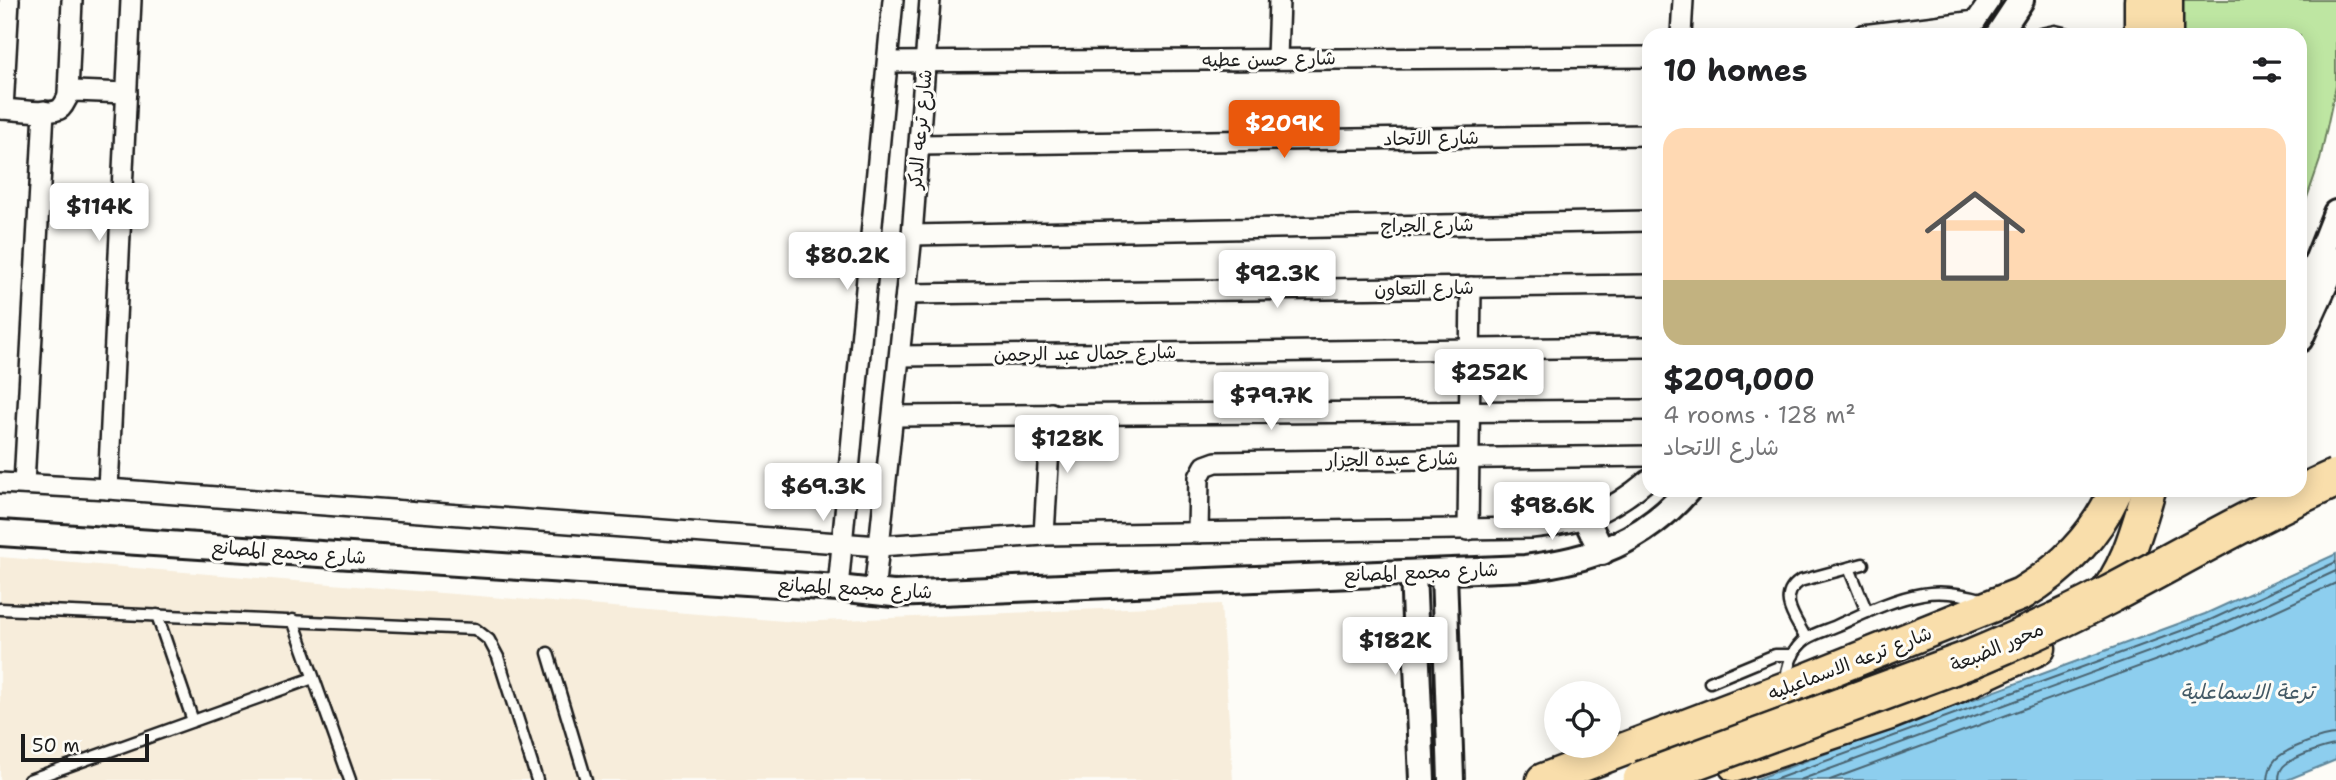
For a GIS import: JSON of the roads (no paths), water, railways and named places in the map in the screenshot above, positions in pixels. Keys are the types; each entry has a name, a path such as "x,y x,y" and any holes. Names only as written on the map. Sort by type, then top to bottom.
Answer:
{"highway":[{"name":"محور الضبعة","path":"2307,492 2336,478"},
{"name":"محور الضبعة","path":"1642,780 1994,649 2096,601 2211,539 2297,497"},
{"path":"1855,711 2046,642 2336,498"}],"main road":[{"path":"2141,0 2141,28"},
{"path":"2166,0 2166,28"},
{"name":"شارع ترعه الاسماعيليه","path":"1543,780 1999,604 2041,582 2076,551 2105,514 2113,497"},
{"path":"1690,780 1890,713 2034,651 2062,634 2090,613 2113,586 2128,556 2147,497"}],"street":[{"path":"9,0 2,109 53,112 61,108 68,94 72,0"},
{"path":"108,489 131,0"},
{"name":"شارع ترعه الدكر","path":"838,588 893,0"},
{"name":"شارع ترعه الدكر","path":"874,593 912,236 930,0"},
{"path":"1277,58 1279,0"},
{"path":"1681,28 1683,0"},
{"path":"1971,28 1990,0"},
{"path":"2003,28 2021,0"},
{"name":"شارع حسن عطيه","path":"889,62 925,64 1277,58 1642,57"},
{"path":"68,94 74,91 127,93"},
{"path":"24,484 44,111"},
{"name":"شارع الاتحاد","path":"919,145 1642,135"},
{"path":"2307,282 2336,213"},
{"name":"شارع الجراج","path":"912,236 1642,220"},
{"path":"2307,323 2336,259"},
{"name":"شارع التعاون","path":"906,294 1642,285"},
{"path":"1468,530 1471,287"},
{"name":"شارع جمال عبد الرحمن","path":"900,355 1642,347"},
{"path":"894,416 1642,410"},
{"path":"1044,535 1051,413"},
{"name":"شارع عبده الجزار","path":"1198,533 1199,477 1210,463 1642,456"},
{"path":"0,483 879,546 1044,535 1531,528 1586,519 1617,504 1642,485"},
{"name":"شارع مجمع المصانع","path":"0,533 911,594 1444,572 1564,564 1602,552 1644,530 1681,497"},
{"path":"1586,519 1602,552"},
{"path":"1444,572 1451,780"},
{"path":"1413,573 1422,780"}],"lane":[{"path":"1806,639 1788,603 1792,587 1800,581 1863,564"},
{"path":"1849,568 1867,612"},
{"path":"1786,688 1787,671 1793,655 1806,639 1901,598 1934,593 1968,595 1999,604"},
{"path":"0,609 475,629 489,640 498,657 537,780"},
{"path":"157,615 193,721"},
{"path":"293,620 349,780"},
{"path":"548,653 586,780"},
{"path":"1710,681 1775,655 1793,655"},
{"path":"29,780 313,678"}],"water":[{"name":"ترعة الاسماعلية","path":"2336,554 2336,760 2287,780 1754,780 2205,614"}]}
